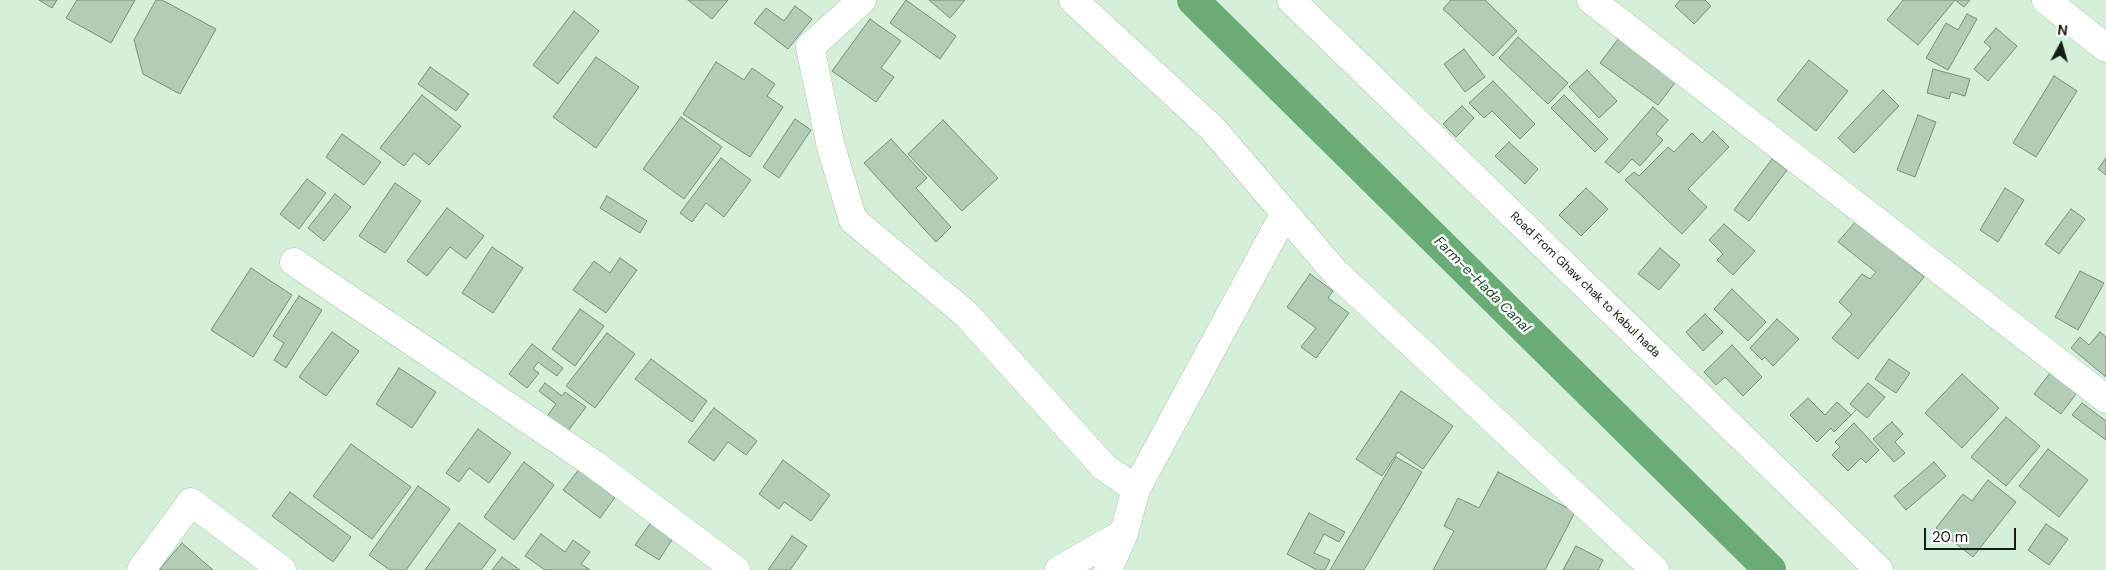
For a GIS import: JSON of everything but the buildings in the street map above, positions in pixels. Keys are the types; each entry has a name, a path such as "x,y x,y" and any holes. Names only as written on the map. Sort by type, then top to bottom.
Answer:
{"street":[{"path":"862,0 810,47 831,147 853,220 966,314 1104,467 1136,489"},
{"path":"1073,0 1212,129 1335,272 1655,570"},
{"name":"Road From Ghaw chak to Kabul hada","path":"1291,0 1879,570"},
{"path":"1591,0 2106,399"},
{"path":"2046,0 2106,48"},
{"path":"1108,570 1124,533 1136,489 1285,213"},
{"path":"294,262 594,464 736,570"},
{"path":"141,570 191,502 282,570"},
{"path":"1059,570 1124,533"}],"waterway":[{"name":"Farm-e-Hada Canal","path":"1193,0 1770,570"}]}
